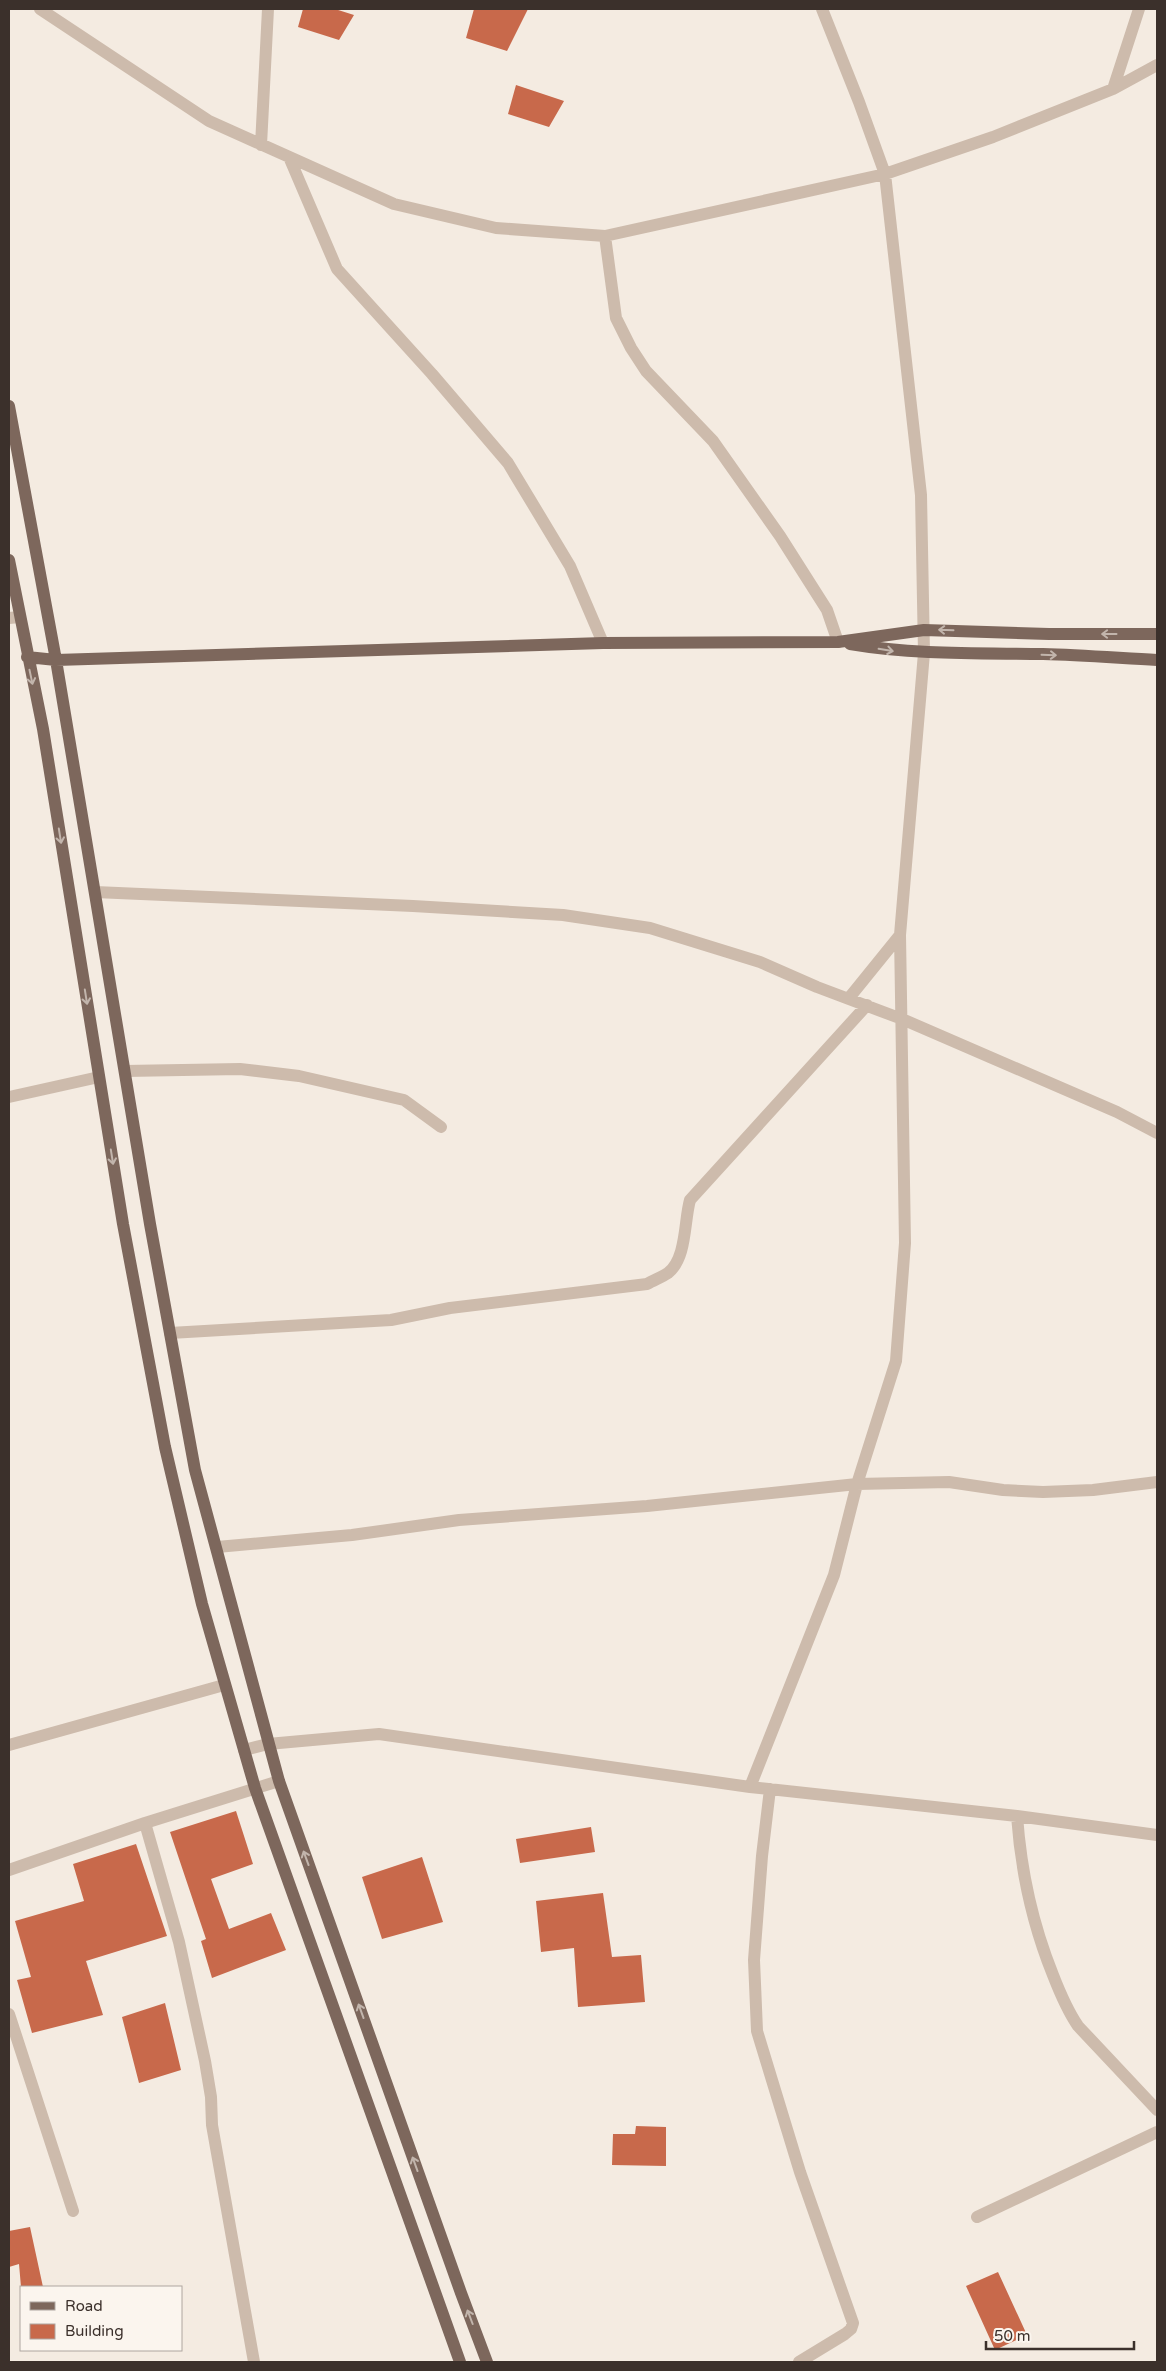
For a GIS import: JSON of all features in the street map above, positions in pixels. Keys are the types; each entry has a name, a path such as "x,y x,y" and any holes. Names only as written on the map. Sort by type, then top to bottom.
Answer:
{"main road":[{"path":"9,406 56,660 125,1071 195,1470 279,1781 460,2293 487,2362"},
{"path":"9,560 14,618 27,657 43,729 123,1224 165,1447 202,1604 224,1685 256,1788 460,2362"},
{"path":"27,657 56,660 604,643 838,642 924,630 1049,634 1157,634"},
{"path":"838,642 894,651 924,653 1044,654 1157,660"}],"street":[{"path":"40,9 209,121 394,204 496,228 605,236 884,174 993,137 1113,89 1157,65"},
{"path":"261,145 268,9"},
{"path":"750,1787 834,1575 857,1484 896,1361 906,1243 900,935 924,653 921,495 884,174 859,102 822,9"},
{"path":"1113,89 1139,9"},
{"path":"289,157 337,270 432,374 508,463 570,566 604,643"},
{"path":"605,236 616,318 631,348 646,371 713,441 828,610 838,642"},
{"path":"95,892 413,906 563,915 650,928 760,962 902,1019 1117,1112 1157,1133"},
{"path":"849,998 900,935"},
{"path":"170,1333 391,1320 450,1308 647,1284 670,1272 683,1249 686,1214 690,1200 867,1005"},
{"path":"125,1071 240,1069 299,1076 404,1100 441,1126"},
{"path":"9,1097 99,1077"},
{"path":"217,1547 352,1535 459,1520 647,1506 857,1484 949,1482 1003,1490 1043,1492 1093,1490 1157,1482"},
{"path":"9,1745 224,1685"},
{"path":"244,1750 268,1744 379,1734 770,1790 1017,1816 1157,1835"},
{"path":"9,1870 145,1823 279,1781"},
{"path":"770,1790 762,1856 754,1960 757,2031 800,2172 853,2323 851,2329 845,2334 799,2362"},
{"path":"1017,1816 1023,1876 1039,1941 1068,2013 1157,2110"},
{"path":"145,1823 179,1942 196,2025 206,2060 211,2097 212,2125 254,2362"},
{"path":"9,2014 73,2211"},
{"path":"977,2217 1157,2132"}],"building":[{"path":"303,9 335,9 354,15 339,40 298,27"},
{"path":"474,9 528,9 507,51 466,38"},
{"path":"516,85 564,101 549,127 508,114"},
{"path":"236,1811 253,1864 211,1879 229,1929 271,1913 286,1950 212,1978 201,1941 206,1939 170,1832"},
{"path":"591,1827 595,1852 520,1863 516,1839"},
{"path":"136,1844 167,1936 86,1961 103,2015 32,2033 17,1980 31,1977 15,1921 84,1901 73,1864"},
{"path":"422,1857 443,1922 382,1939 362,1877"},
{"path":"603,1893 612,1957 641,1955 645,2002 578,2007 574,1948 541,1952 536,1901"},
{"path":"165,2003 181,2070 139,2083 122,2017"},
{"path":"636,2126 666,2127 666,2166 612,2165 613,2134 635,2134"},
{"path":"30,2227 43,2286 21,2286 19,2264 9,2267 9,2231"},
{"path":"998,2272 1027,2335 995,2350 966,2286"}]}
